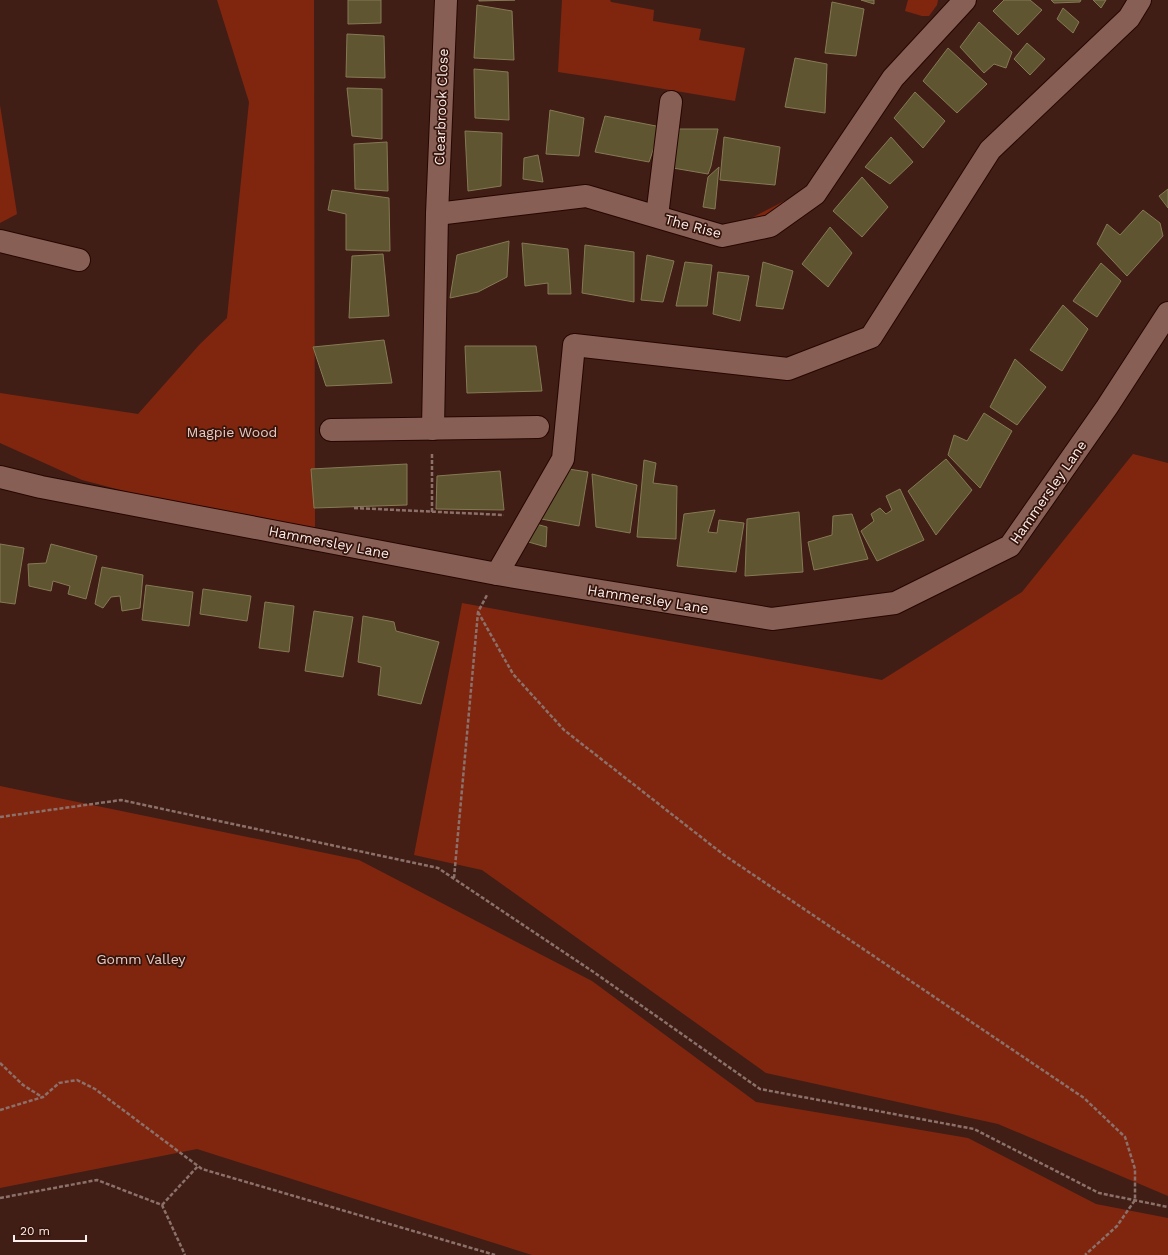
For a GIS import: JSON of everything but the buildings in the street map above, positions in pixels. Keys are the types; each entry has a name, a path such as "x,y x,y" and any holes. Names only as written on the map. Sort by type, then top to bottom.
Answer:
{"street":[{"name":"Clearbrook Close","path":"433,429 437,214 446,0"},
{"name":"The Rise","path":"437,214 586,196 722,236 770,226 815,194 893,78 965,0"},
{"path":"497,574 563,459 574,345 788,369 870,337 990,150 1129,18 1140,0"},
{"path":"657,216 671,102"},
{"path":"0,241 79,260"},
{"name":"Hammersley Lane","path":"0,477 41,487 497,574 772,619 895,603 1010,546 1108,407 1168,313"},
{"path":"330,430 538,427"}],"path":[{"path":"432,512 433,429"},
{"path":"354,508 505,515"},
{"path":"454,878 478,612 497,574"},
{"path":"478,612 513,674 564,730 724,855 1084,1098 1125,1137 1135,1169 1135,1200 1117,1226 1084,1255"},
{"path":"0,817 121,800 438,868 595,972 760,1089 974,1129 1099,1193 1168,1207"},
{"path":"0,1063 23,1085 43,1097"},
{"path":"0,1110 43,1097 59,1083 77,1080 95,1089 202,1169 495,1255"},
{"path":"162,1205 198,1166"},
{"path":"0,1198 97,1180 162,1205 185,1255"}],"green space":[{"name":"Magpie Wood","path":"217,0 314,0 315,533 178,505 82,480 0,443 0,393 138,414 200,344 227,318 249,102"},
{"path":"562,0 610,0 611,2 654,10 653,21 701,29 699,40 745,48 735,101 558,72"},
{"path":"908,0 938,0 937,5 929,16 922,16 905,11"},
{"path":"0,105 17,214 0,223"},
{"path":"794,196 784,213 734,227"},
{"path":"1133,454 1168,463 1168,1196 998,1124 766,1073 482,870 414,855 462,603 882,680 1022,592"},
{"name":"Gomm Valley","path":"0,786 359,860 592,981 756,1102 968,1138 1096,1204 1168,1218 1168,1255 532,1255 197,1149 0,1188"}]}
